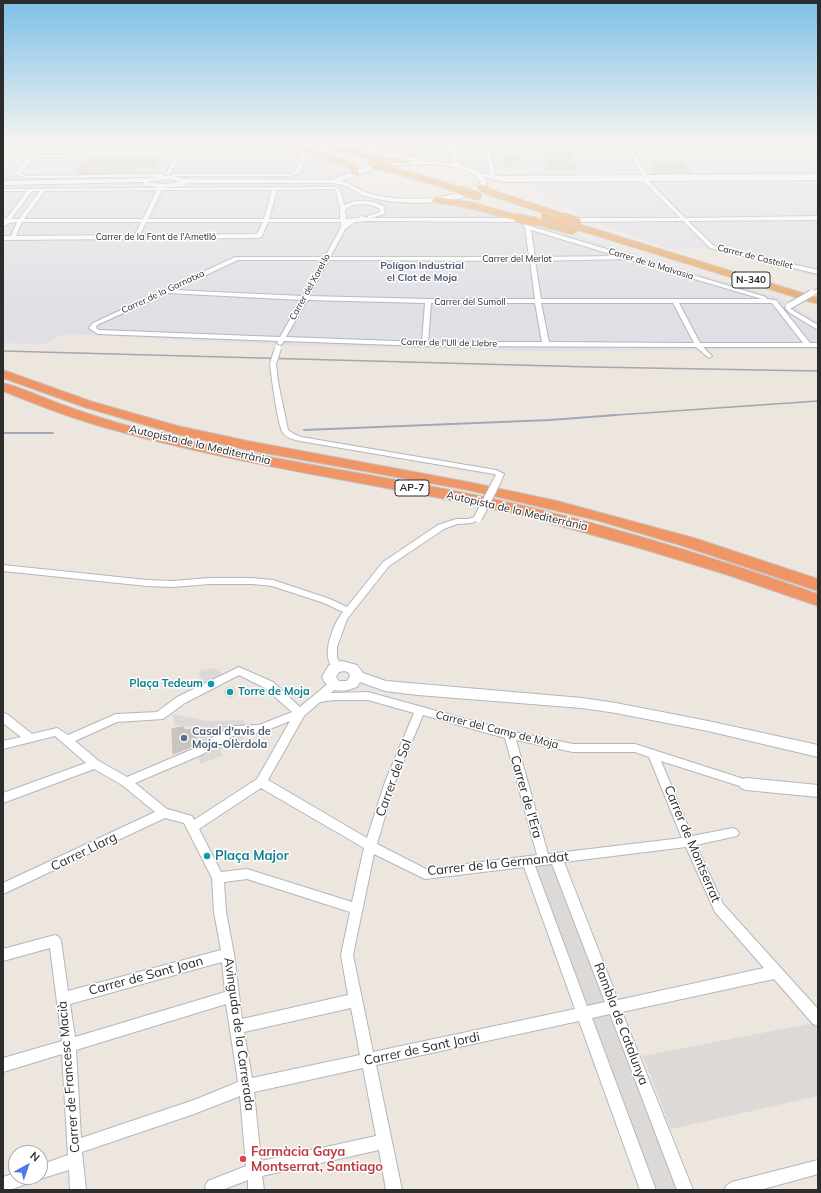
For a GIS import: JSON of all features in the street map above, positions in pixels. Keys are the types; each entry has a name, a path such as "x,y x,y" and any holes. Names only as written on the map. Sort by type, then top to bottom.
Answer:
{"highway":[{"path":"436,200 470,205 520,219 541,220 659,255 685,260"},
{"name":"N-340","path":"502,200 541,220 563,220 685,260 816,295"},
{"path":"510,200 563,220 577,222 660,249 685,260"},
{"name":"Autopista de la Mediterrània","path":"3,374 70,399 176,430 268,449 466,486 540,502 659,533 818,585"},
{"name":"Autopista de la Mediterrània","path":"3,387 63,410 177,442 246,457 480,501 541,515 676,552 818,600"}],"street":[{"path":"3,226 5,221 22,200"},
{"path":"13,237 20,221 36,200"},
{"path":"137,236 151,200"},
{"name":"Carrer de la Font de l'Ametlló","path":"3,238 259,236 266,220 272,200"},
{"path":"340,200 343,211 344,224"},
{"path":"345,200 375,204 395,218 407,220"},
{"path":"5,221 325,220 336,218 343,211 365,200"},
{"path":"325,220 344,224 360,218 374,217 383,210 388,203 395,200"},
{"path":"423,200 436,200"},
{"name":"Carrer de Castellet","path":"666,200 712,247 818,272"},
{"path":"343,211 348,216 371,220"},
{"path":"353,220 818,218"},
{"path":"520,219 528,227 531,259 546,345"},
{"name":"Carrer del Xarel·lo","path":"344,224 282,339 273,364 275,382 285,431 291,436 305,440 491,471 500,474 478,518 469,521 456,522 441,527 392,559 382,569 349,611"},
{"name":"Carrer de la Malvasia","path":"528,227 774,301"},
{"name":"Carrer del Merlot","path":"237,258 531,259 628,257"},
{"name":"Carrer de la Garnatxa","path":"92,328 94,324 237,258"},
{"name":"Carrer del Sumoll","path":"166,291 428,302 774,301"},
{"path":"816,295 789,306 788,308 818,328"},
{"path":"675,301 698,345 709,356"},
{"path":"774,301 807,344"},
{"path":"425,344 428,302"},
{"name":"Carrer de l'Ull de Llebre","path":"92,328 98,332 425,344 818,344"},
{"path":"3,568 147,583 172,584 210,581 273,583 327,601 349,611 341,622 332,647 332,660 338,667"},
{"path":"126,782 197,752 233,731 247,728 260,729 300,713 318,699 339,686 352,684 357,676 357,672 351,667 338,667 330,674 330,680 339,686 355,696"},
{"path":"66,741 116,718 159,716 181,700 204,690 239,671 269,685 300,713"},
{"path":"357,676 385,686 582,703 616,708 708,726 818,751"},
{"name":"Carrer del Camp de Moja","path":"318,699 334,696 375,698 508,735 573,748 635,748 746,784"},
{"name":"Carrer del Sol","path":"394,1190 347,955 370,846 390,782 420,711"},
{"path":"192,828 261,782 300,713"},
{"path":"3,718 30,738"},
{"path":"3,746 57,732 95,764 126,782 164,813 188,819 218,878 247,874 357,908"},
{"name":"Carrer de l'Era","path":"508,735 550,859"},
{"name":"Carrer de Montserrat","path":"653,754 689,842 719,908 818,1019"},
{"path":"3,798 95,764"},
{"name":"Carrer de la Germandat","path":"261,782 370,846 425,874 689,842 733,833"},
{"path":"746,784 818,791"},
{"name":"Carrer Llarg","path":"3,889 164,813"},
{"name":"Rambla de Catalunya","path":"550,859 614,1007 685,1190"},
{"path":"528,862 648,1190"},
{"name":"Avinguda de la Carrerada","path":"218,878 220,912 228,954 237,1027 247,1086 256,1190"},
{"name":"Carrer de Francesc Macià","path":"3,955 55,941 69,1045 78,1190"},
{"name":"Carrer de Sant Joan","path":"63,998 228,954"},
{"name":"Carrer de Sant Jordi","path":"48,1168 75,1154 247,1086 776,972"},
{"path":"3,1065 233,996"},
{"path":"237,1027 356,1000"},
{"path":"213,1186 255,1170 384,1142"},
{"path":"732,1190 818,1167"}],"shaded area":[{"path":"3,200 381,200 457,204 562,231 779,298 818,321 818,349 524,351 290,345 65,334 44,344 3,343"},
{"path":"549,200 818,200 818,277 713,249 668,249 608,227"},
{"name":"Plaça Tedeum","path":"213,668 228,677 204,690 198,671"},
{"path":"173,714 207,721 243,720 247,728 251,731 239,741 235,738 220,751 224,755 200,764 195,727 174,725"},
{"path":"554,862 607,1002 587,1007 534,866"},
{"path":"612,1014 679,1190 654,1190 592,1019"},
{"path":"813,1023 818,1029 818,1096 671,1129 643,1056"}],"building":[{"name":"Torre de Moja","path":"228,687 232,687 234,688 234,696 228,697 225,694 225,690"},
{"name":"Casal d'avis de Moja-Olèrdola","path":"184,727 184,730 195,729 196,745 173,754 172,729"}],"railway":[{"path":"3,351 591,367 818,371"},
{"path":"612,415 818,401"},
{"path":"304,430 550,420 612,415"},
{"path":"602,416 612,415"},
{"path":"612,415 616,415"},
{"path":"3,433 53,433"}],"place":[{"name":"Plaça Tedeum","path":"211,684"},
{"name":"Torre de Moja","path":"230,692"},
{"name":"Casal d'avis de Moja-Olèrdola","path":"184,738"},
{"name":"Plaça Major","path":"207,856"},
{"name":"Farmàcia Gaya Montserrat, Santiago","path":"243,1159"}],"district":[{"name":"Polígon Industrial el Clot de Moja","path":"422,272"}]}
